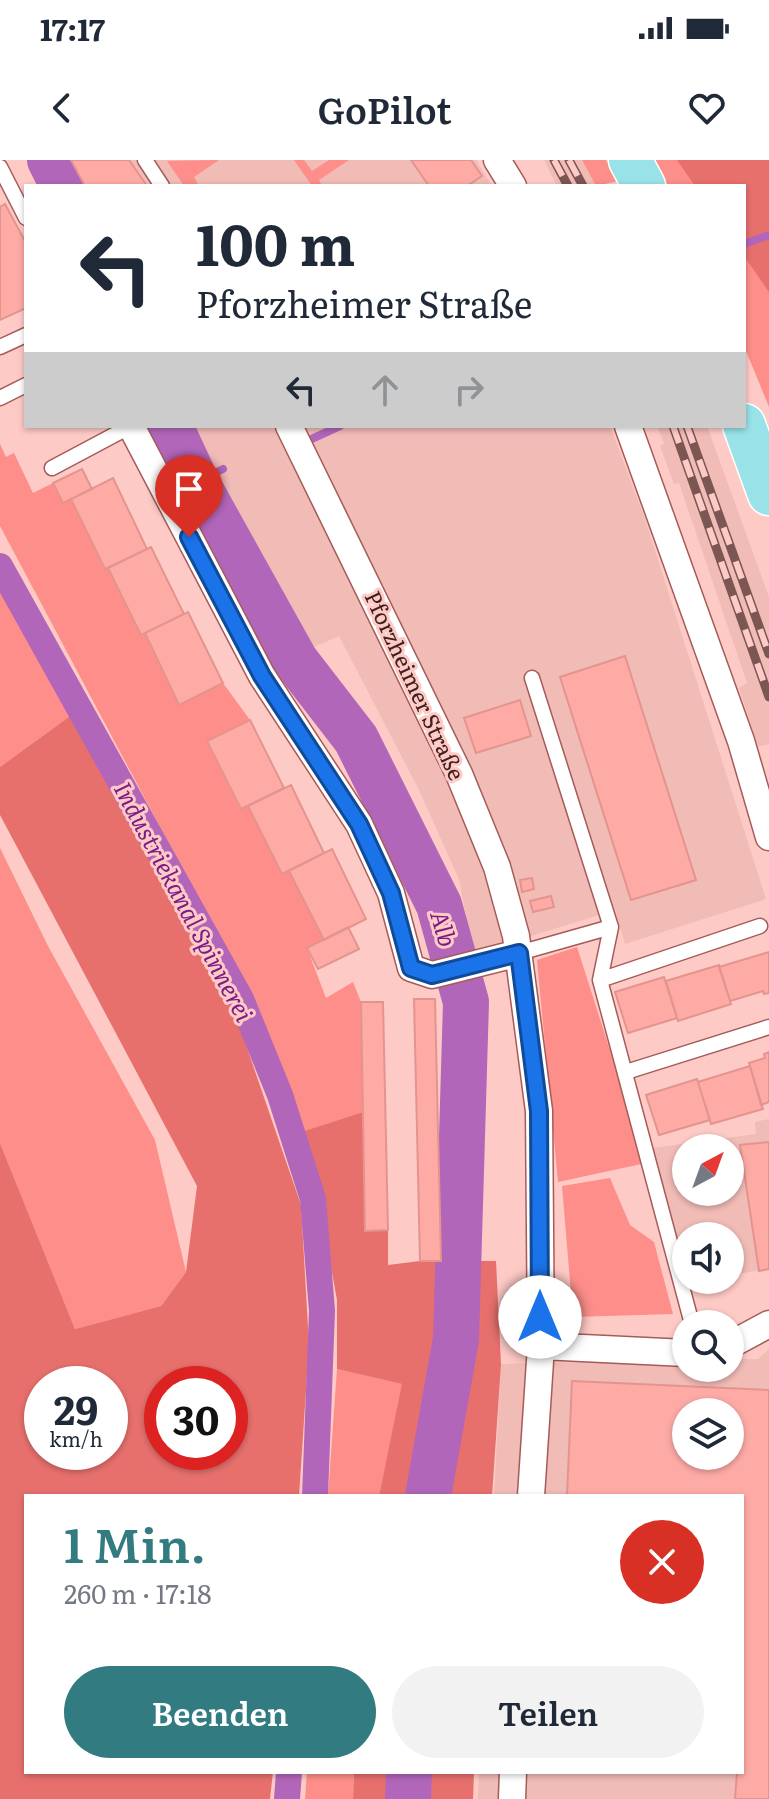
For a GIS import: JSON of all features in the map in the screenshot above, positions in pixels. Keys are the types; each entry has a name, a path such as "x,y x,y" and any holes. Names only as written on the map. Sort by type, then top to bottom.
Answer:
{"main road":[{"path":"630,160 643,184"},
{"path":"745,428 769,494"}],"street":[{"path":"497,160 512,184"},
{"path":"132,428 262,676 359,824 391,893 411,968 432,975 507,956"},
{"name":"Pforzheimer Straße","path":"290,428 459,774 497,867 507,956 539,1111 541,1346 531,1494"},
{"path":"629,428 741,741 769,837"},
{"path":"744,1337 769,1324"},
{"path":"541,1346 672,1352"},
{"path":"512,1799 513,1774"}],"lane":[{"path":"145,160 161,184"},
{"path":"1,170 24,214"},
{"path":"0,347 24,336"},
{"path":"0,398 24,386"},
{"path":"52,468 127,428"},
{"path":"532,678 611,927 600,980 688,1310"},
{"path":"600,980 760,926"},
{"path":"507,956 611,927"},
{"path":"626,1072 769,1027"}],"shaded area":[{"path":"69,160 476,160 491,184 79,184"},
{"path":"219,160 194,177 198,184 183,184 167,161"},
{"path":"294,160 304,160 312,171 329,160 349,160 319,180 321,184 311,184"},
{"path":"544,160 582,160 595,184 556,184"},
{"path":"582,160 606,160 618,181 595,184"},
{"path":"655,160 769,160 769,407 746,351 746,184 667,184"},
{"path":"677,160 769,160 769,292 746,259 746,184 694,184"},
{"path":"193,428 611,428 645,519 766,899 625,944 615,910 473,954 459,879 418,788 339,636 303,652"},
{"path":"658,428 708,428 769,597 769,744 758,747 739,688 747,683 679,483 674,484 660,446 664,444"},
{"path":"0,444 6,457 14,453 33,493 53,483 63,502 71,499 104,569 108,568 141,634 145,633 179,704 223,683 250,720 207,742 240,809 248,806 282,873 289,871 324,940 307,948 326,998 353,982 361,1002 363,1112 301,1132 261,1017 0,526"},
{"path":"0,587 70,716 0,767"},
{"path":"70,716 233,1007 301,1205 309,1345 299,1494 24,1494 24,1774 273,1774 270,1799 0,1799 0,1143 75,1329 161,1306 186,1272 197,1186 0,815 0,767"},
{"path":"0,848 48,946 155,1140 186,1272 161,1306 75,1329 0,1143"},
{"path":"577,947 646,1163 558,1182 537,960"},
{"path":"363,1112 365,1230 388,1230 388,1265 420,1261 496,1261 501,1364 492,1494 379,1494 402,1384 337,1369 337,1300 322,1217 301,1132"},
{"path":"769,1119 769,1269 744,1273 744,1222 672,1222 672,1231 652,1148 672,1145 672,1206 744,1206 744,1136 756,1134 755,1122"},
{"path":"610,1178 630,1225 654,1242 672,1314 573,1317 562,1186"},
{"path":"769,1349 769,1799 478,1799 479,1774 744,1774 744,1494 494,1494 501,1364 672,1360 672,1382 744,1382 744,1359 758,1359"},
{"path":"337,1369 403,1384 379,1494 328,1494"},
{"path":"307,1774 354,1774 353,1799 305,1799"},
{"path":"354,1774 474,1774 473,1799 353,1799"}],"building":[{"path":"71,160 129,160 146,184 84,184"},
{"path":"411,160 471,160 482,176 470,184 428,184"},
{"path":"5,204 24,239 24,309 0,320 0,207"},
{"path":"82,469 92,489 63,503 53,483"},
{"path":"113,478 147,549 105,569 71,499"},
{"path":"151,547 184,614 141,635 108,568"},
{"path":"188,612 223,683 179,705 145,633"},
{"path":"625,656 696,880 631,900 560,677"},
{"path":"520,700 531,736 476,753 464,718"},
{"path":"250,720 284,788 241,809 207,741"},
{"path":"291,785 324,853 282,874 248,806"},
{"path":"332,849 366,919 324,940 289,871"},
{"path":"532,878 534,889 522,892 520,880"},
{"path":"551,896 554,907 533,912 530,901"},
{"path":"348,927 359,949 318,969 307,948"},
{"path":"769,952 769,993 764,994 763,991 730,1001 719,967"},
{"path":"719,965 731,1004 678,1021 666,981"},
{"path":"664,977 677,1018 628,1033 615,992"},
{"path":"414,999 435,999 441,1261 420,1261"},
{"path":"361,1002 383,1002 388,1230 365,1231"},
{"path":"769,1052 769,1102 761,1105 749,1063 765,1058 764,1054"},
{"path":"750,1066 763,1109 711,1124 698,1082"},
{"path":"697,1079 710,1120 659,1135 646,1095"},
{"path":"769,1142 769,1269 759,1271 744,1172 744,1145"},
{"path":"572,1381 769,1390 769,1799 735,1799 737,1774 744,1774 744,1494 567,1494"}],"waterway":[{"name":"Alb","path":"50,160 62,184"},
{"path":"746,243 769,235"},
{"name":"Alb","path":"171,428 196,482 295,660 356,739 439,905 466,1002 456,1339 428,1494"},
{"path":"305,442 336,428"},
{"path":"196,482 223,469"},
{"name":"Industriekanal Spinnerei","path":"0,566 241,999 280,1095 313,1199 322,1311 315,1494"},
{"name":"Industriekanal Spinnerei","path":"287,1799 289,1774"},
{"name":"Alb","path":"408,1799 409,1774"}],"railway":[{"path":"554,160 567,184"},
{"path":"569,160 582,184"},
{"path":"674,428 769,697"},
{"path":"688,428 769,654"}],"route":[{"path":"189,537 262,676 359,824 391,893 411,968 432,975 519,953 539,1111 540,1317"}]}
